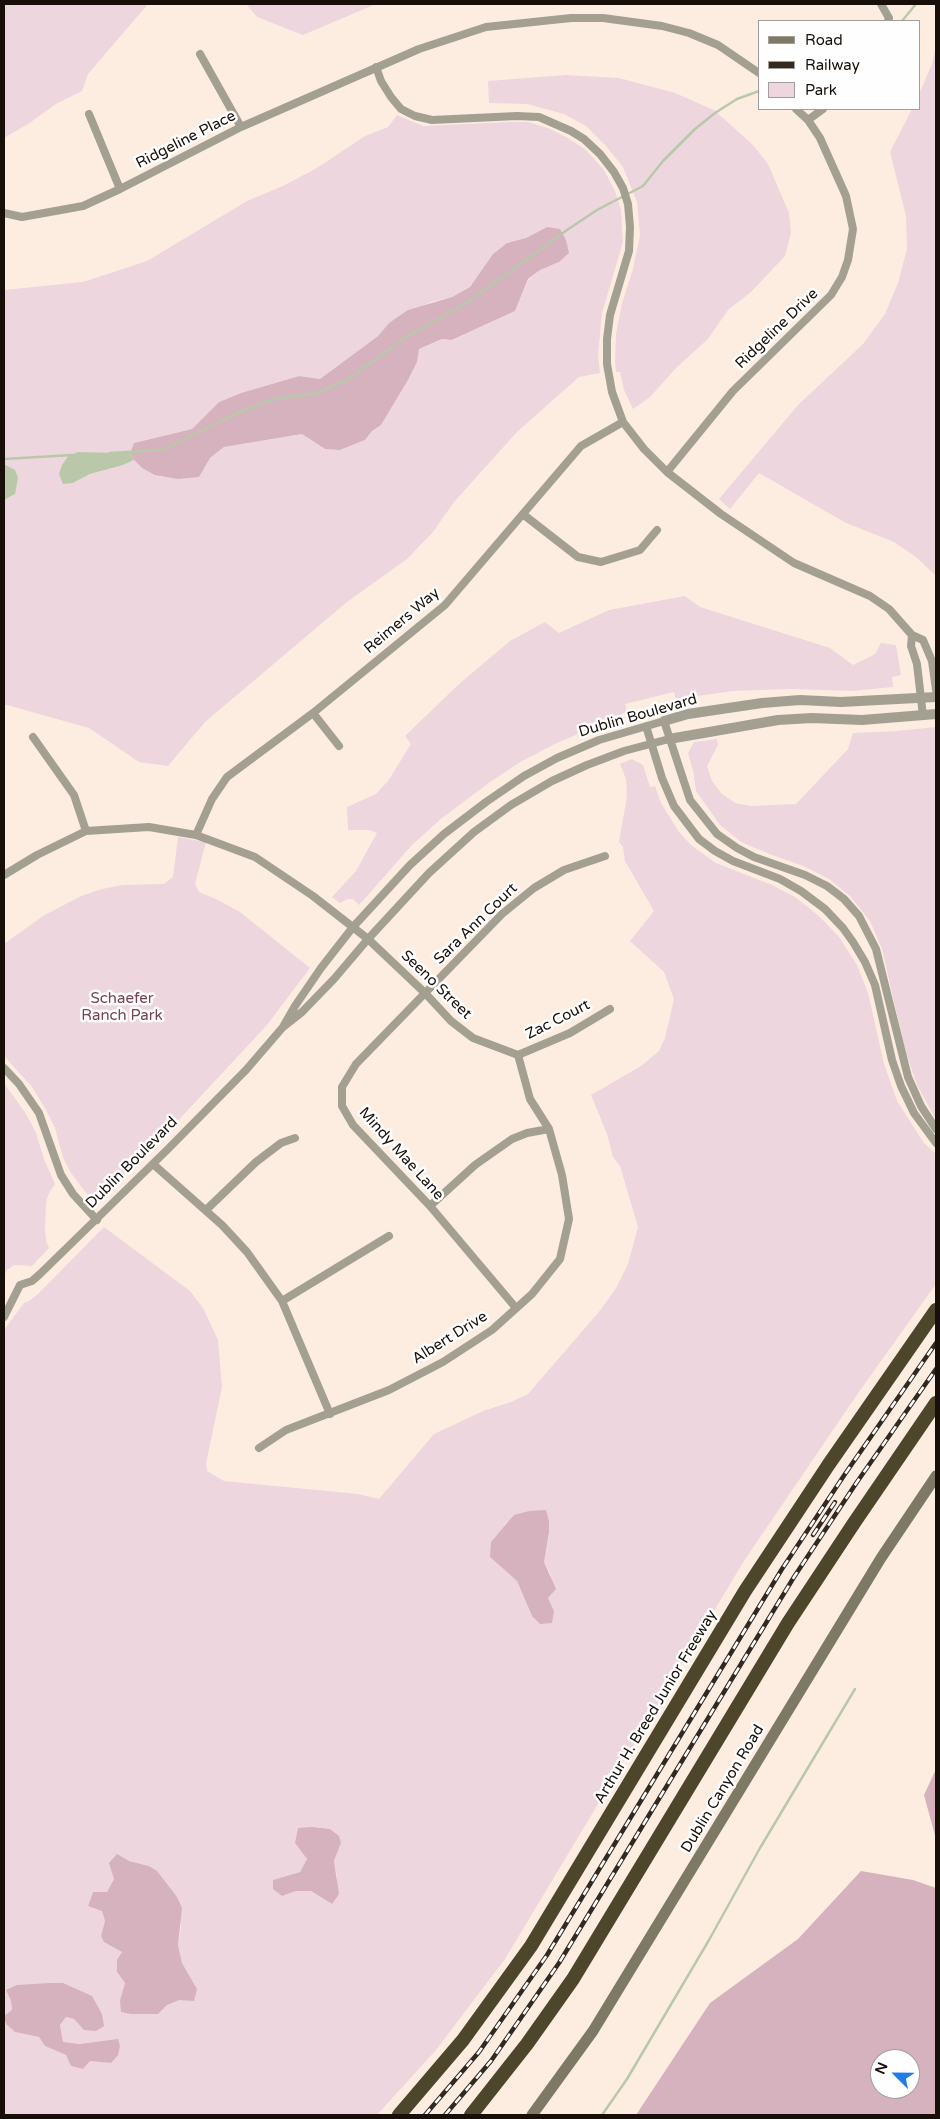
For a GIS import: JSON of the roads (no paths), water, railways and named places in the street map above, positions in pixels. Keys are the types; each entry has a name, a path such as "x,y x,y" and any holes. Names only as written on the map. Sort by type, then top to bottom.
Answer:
{"highway":[{"name":"Arthur H. Breed Junior Freeway","path":"399,2115 463,2040 520,1962 755,1575 828,1464 936,1310"},
{"path":"471,2115 527,2044 573,1979 792,1616 936,1403"}],"main road":[{"name":"Dublin Canyon Road","path":"532,2115 593,2031 881,1558 936,1476"}],"street":[{"path":"881,4 888,20"},
{"path":"758,72 718,45 689,33 662,26 603,18 543,20 486,27 450,38 376,67 381,81 391,98 401,109 415,116 432,120 517,116 539,117 556,123 584,139 600,154 614,172 628,204 630,227 629,251 610,315 607,339 607,364 612,392 623,422 644,449 667,472 722,514 794,563 870,596 889,609 912,635 923,640 929,654 936,690"},
{"path":"200,54 241,126"},
{"name":"Ridgeline Place","path":"4,213 22,218 83,206 120,190 241,126 376,67"},
{"name":"Ridgeline Drive","path":"667,472 733,391 816,312 831,296 842,277 848,260 853,229 846,196 820,138 808,120 797,110"},
{"path":"808,120 822,110"},
{"path":"89,114 120,190"},
{"name":"Reimers Way","path":"196,835 212,799 227,777 313,713 444,606 524,515 581,446 623,422"},
{"path":"524,515 578,557 601,562 640,550 657,530"},
{"path":"912,635 911,646 917,664 923,716"},
{"name":"Dublin Boulevard","path":"4,1317 20,1285 32,1281 97,1220 246,1070 283,1027 316,975 353,927 410,865 444,834 493,796 557,758 599,740 688,714 762,703 800,700 841,702 936,697"},
{"path":"313,713 339,746"},
{"name":"Dublin Boulevard","path":"283,1027 302,1012 334,979 429,873 474,832 511,805 552,781 587,765 669,738 778,720 812,718 862,720 936,714"},
{"path":"664,721 690,800 717,834 754,857 805,875 827,886 844,899 859,916 876,949 908,1077 921,1106 936,1129"},
{"path":"646,726 662,778 674,806 699,839 733,861 780,879 801,891 824,909 848,935 865,962 875,985 892,1060 900,1086 914,1113 936,1143"},
{"path":"4,876 37,855 86,831 74,795 33,738"},
{"name":"Seeno Street","path":"86,831 149,827 196,835 255,857 313,896 368,939 425,993 451,1021 473,1038 518,1055"},
{"name":"Sara Ann Court","path":"425,993 502,914 534,888 564,870 605,856"},
{"name":"Mindy Mae Lane","path":"425,993 356,1064 342,1087 342,1106 353,1126 430,1206 516,1308"},
{"name":"Zac Court","path":"518,1055 570,1033 610,1009"},
{"name":"Albert Drive","path":"259,1448 286,1430 389,1390 443,1362 492,1330 532,1294 560,1259 569,1219 562,1175 548,1129 530,1099 518,1055"},
{"path":"4,1068 19,1084 39,1113 61,1175 73,1194 97,1220"},
{"path":"430,1206 475,1165 512,1139 527,1133 548,1129"},
{"path":"206,1210 256,1162 281,1143 295,1138"},
{"path":"153,1164 206,1210 247,1252 282,1301 330,1414"},
{"path":"282,1301 389,1236"}],"waterway":[{"path":"903,20 916,4"},
{"path":"110,453 162,450 227,418 270,400 316,393 349,379 406,337 468,302 597,210 643,186 663,161 695,129 737,99 758,91"},
{"path":"4,459 72,455"},
{"path":"602,2115 627,2079 709,1940 760,1848 855,1689"}],"railway":[{"path":"425,2115 479,2052 547,1955 782,1569 936,1343"},
{"path":"445,2115 491,2061 559,1963 794,1577 857,1482 936,1369"},
{"path":"813,1535 835,1502"}],"park label":[{"name":"Schaefer Ranch Park","path":"122,1008"}]}
